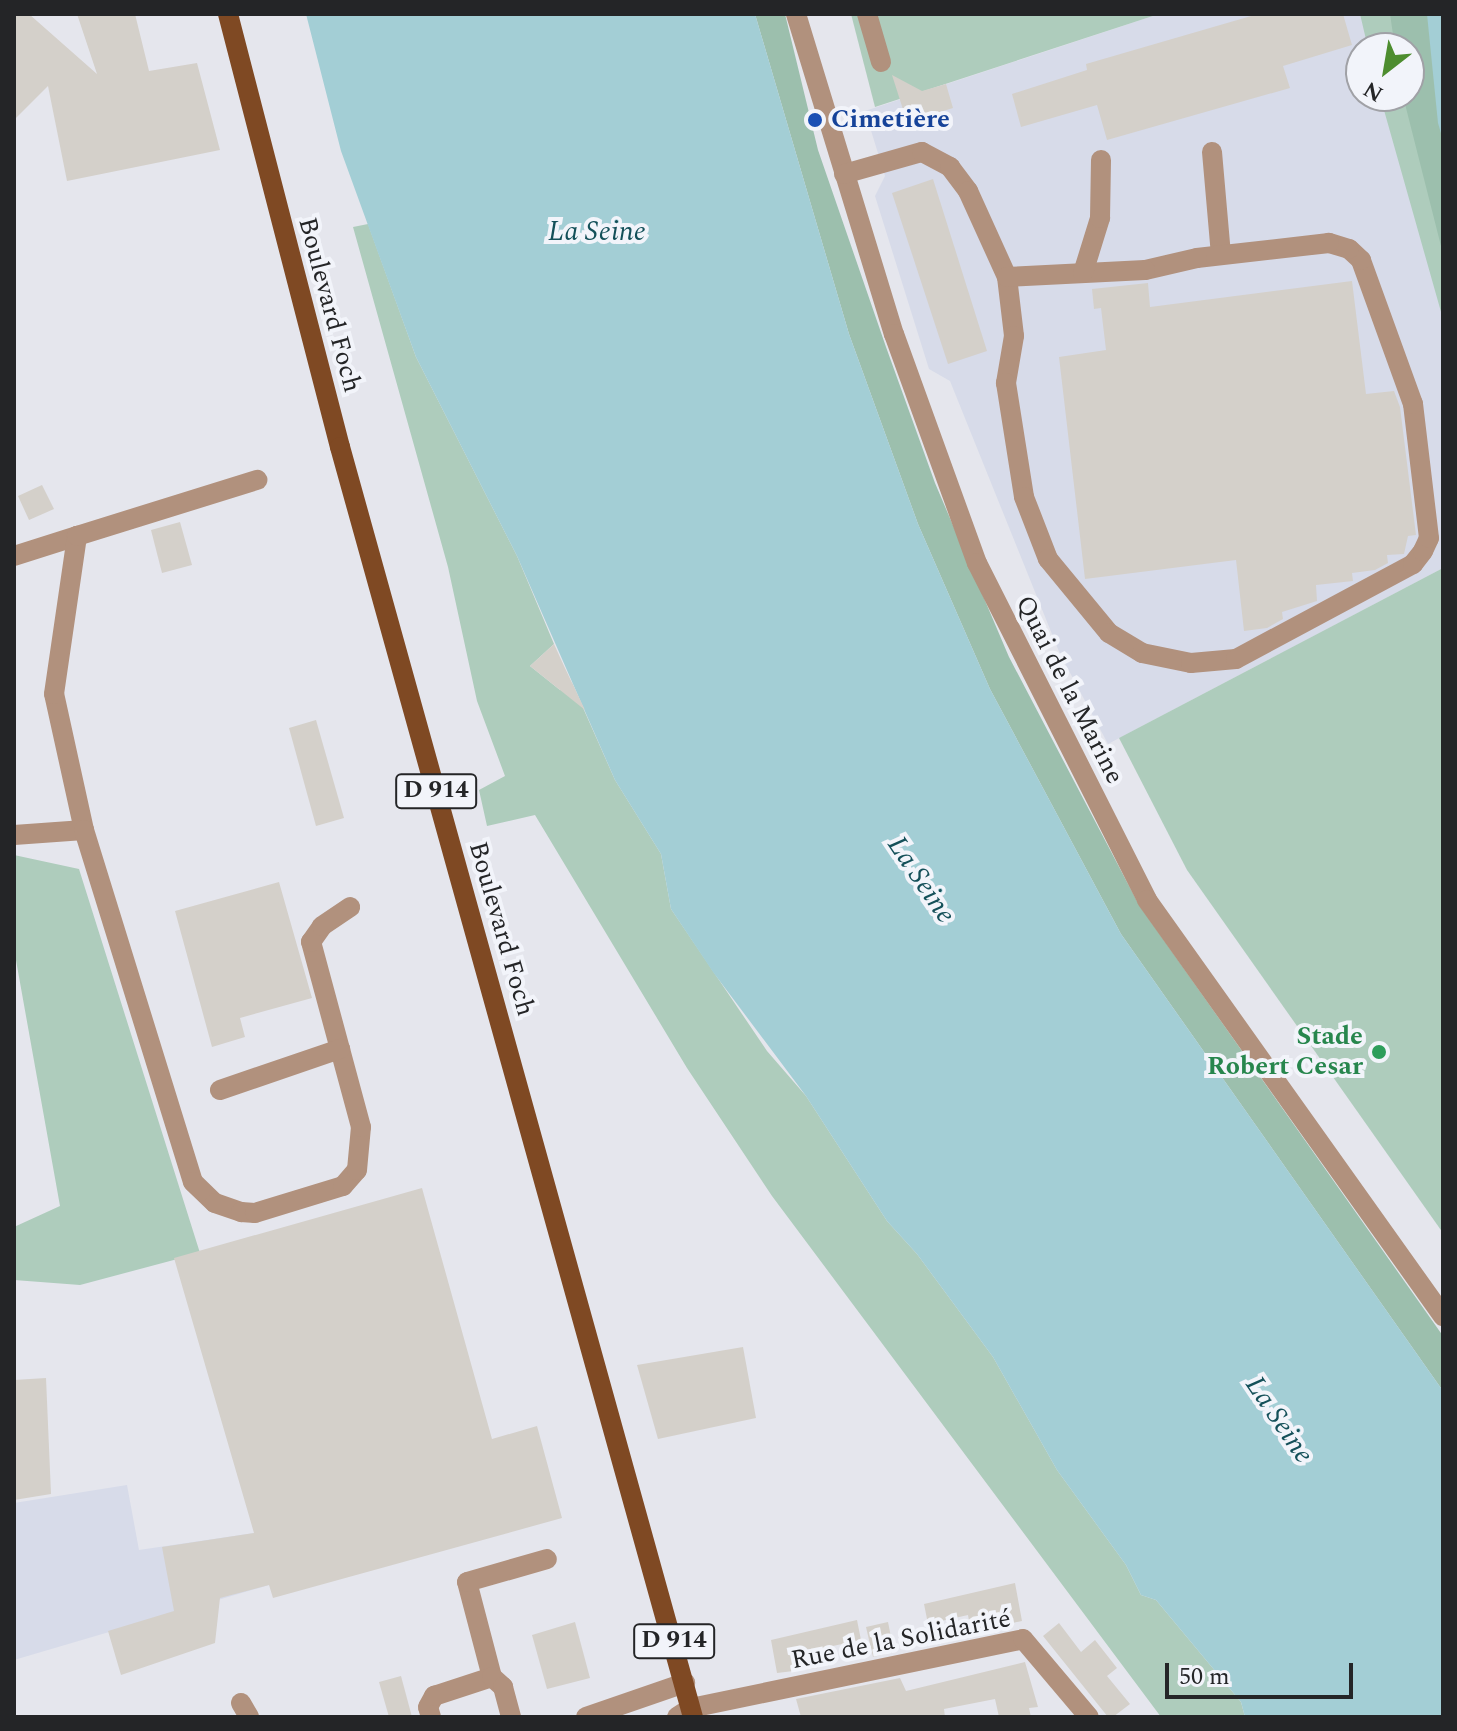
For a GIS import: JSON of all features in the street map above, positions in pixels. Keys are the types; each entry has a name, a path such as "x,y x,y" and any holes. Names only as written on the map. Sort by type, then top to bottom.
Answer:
{"main road":[{"name":"Boulevard Foch","path":"228,14 336,433 685,1683 687,1714"}],"street":[{"name":"Quai de la Marine","path":"796,14 894,334 977,563 1147,900 1441,1311"},
{"path":"867,14 881,62"},
{"path":"1212,152 1221,255"},
{"path":"844,174 907,153 936,156 968,191 1007,277 1014,336 1006,383 1010,434 1024,497 1048,559 1109,633 1142,653 1191,663 1221,661 1285,637 1413,564 1429,538 1413,404 1361,260 1349,249 1329,243 1221,255 1145,270 1007,277"},
{"path":"1083,273 1100,218 1101,160"},
{"path":"14,556 257,480"},
{"path":"77,536 54,694 84,830 193,1182 204,1195 227,1208 255,1213 351,1179 361,1158 361,1127 311,942 322,926 350,907"},
{"path":"14,835 84,830"},
{"path":"220,1090 340,1049"},
{"path":"511,1717 503,1687 492,1677 467,1582 547,1559"},
{"name":"Rue de la Solidarité","path":"687,1714 1023,1639 1089,1717"},
{"path":"431,1717 428,1707 434,1696 492,1677"},
{"path":"586,1717 685,1683"}],"shaded area":[{"path":"1159,14 1361,14 1366,32 1345,32 1345,112 1388,112 1443,309 1443,568 1108,744 1060,654 950,381 929,369 875,196 885,176 865,111"},
{"path":"127,1485 139,1550 254,1533 269,1585 14,1660 14,1503"}],"green space":[{"path":"755,14 785,14 818,150 886,347 935,483 1009,657 1139,905 1443,1336 1443,1391 1121,934 990,689 918,524 849,334"},
{"path":"851,14 1159,14 875,107"},
{"path":"1360,14 1427,14 1443,140 1443,319 1385,112 1425,112 1425,32 1364,32"},
{"path":"1390,14 1428,14 1443,140 1443,254 1407,112 1425,112 1425,32 1393,32"},
{"path":"368,224 416,357 517,556 554,644 530,666 560,690 572,683 615,780 661,854 671,909 767,1051 806,1096 887,1221 917,1254 993,1357 1057,1470 1126,1565 1141,1595 1156,1600 1241,1702 1245,1717 1161,1717 772,1196 687,1068 535,815 487,826 479,790 505,776 477,701 448,567 353,227"},
{"name":"Stade Robert Cesar","path":"1443,568 1443,1233 1187,870 1119,738"},
{"path":"14,855 79,869 200,1253 80,1285 14,1280 14,1227 60,1206 14,949"}],"water":[{"name":"La Seine","path":"306,14 755,14 849,334 918,524 990,689 1121,934 1443,1391 1443,1717 1245,1717 1241,1702 1156,1600 1141,1595 1126,1565 1057,1470 993,1357 917,1254 887,1221 806,1096 713,972 671,909 661,854 615,780 517,556 416,357 341,151"},
{"path":"1427,14 1443,14 1443,140 1438,123"}],"building":[{"path":"14,14 29,14 97,74 77,14 135,14 149,71 197,63 220,150 67,181 48,86 14,120"},
{"path":"1258,14 1343,14 1348,32 1345,32 1345,47 1283,66 1290,88 1107,140 1097,105 1021,127 1012,94 1087,70 1086,64"},
{"path":"892,75 922,91 946,84 953,108 907,122"},
{"path":"933,179 987,351 948,364 892,193"},
{"path":"1352,281 1366,394 1394,391 1400,407 1416,535 1408,536 1404,554 1387,555 1388,563 1375,570 1352,573 1353,581 1316,585 1317,601 1282,612 1283,619 1267,628 1244,631 1236,560 1085,579 1059,357 1106,350 1101,308 1094,309 1092,289 1148,283 1150,307"},
{"path":"42,485 54,509 29,520 18,496"},
{"path":"180,522 192,565 162,573 151,530"},
{"path":"554,644 564,666 585,710 530,666"},
{"path":"316,720 344,818 316,826 289,728"},
{"path":"279,882 312,998 240,1018 245,1037 212,1047 175,911"},
{"path":"422,1188 492,1439 537,1426 562,1518 273,1598 269,1585 220,1598 215,1643 121,1675 108,1631 174,1611 162,1547 254,1533 174,1258"},
{"path":"743,1347 756,1418 658,1439 637,1365"},
{"path":"46,1378 51,1494 14,1500 14,1380"},
{"path":"1015,1583 1022,1621 971,1632 968,1615 928,1624 924,1604"},
{"path":"857,1620 861,1640 814,1650 818,1668 777,1673 771,1640"},
{"path":"575,1622 590,1678 547,1689 532,1635"},
{"path":"888,1622 894,1652 873,1657 866,1627"},
{"path":"1059,1623 1081,1652 1095,1640 1117,1668 1107,1676 1130,1704 1113,1717 1108,1717 1043,1636"},
{"path":"1025,1662 1038,1707 1029,1708 1031,1717 999,1717 995,1699 944,1709 945,1717 801,1717 796,1699 900,1678 906,1691"},
{"path":"401,1676 412,1717 389,1717 379,1682"}],"place":[{"name":"Cimetière","path":"815,120"},
{"name":"Stade Robert Cesar","path":"1379,1052"}]}
